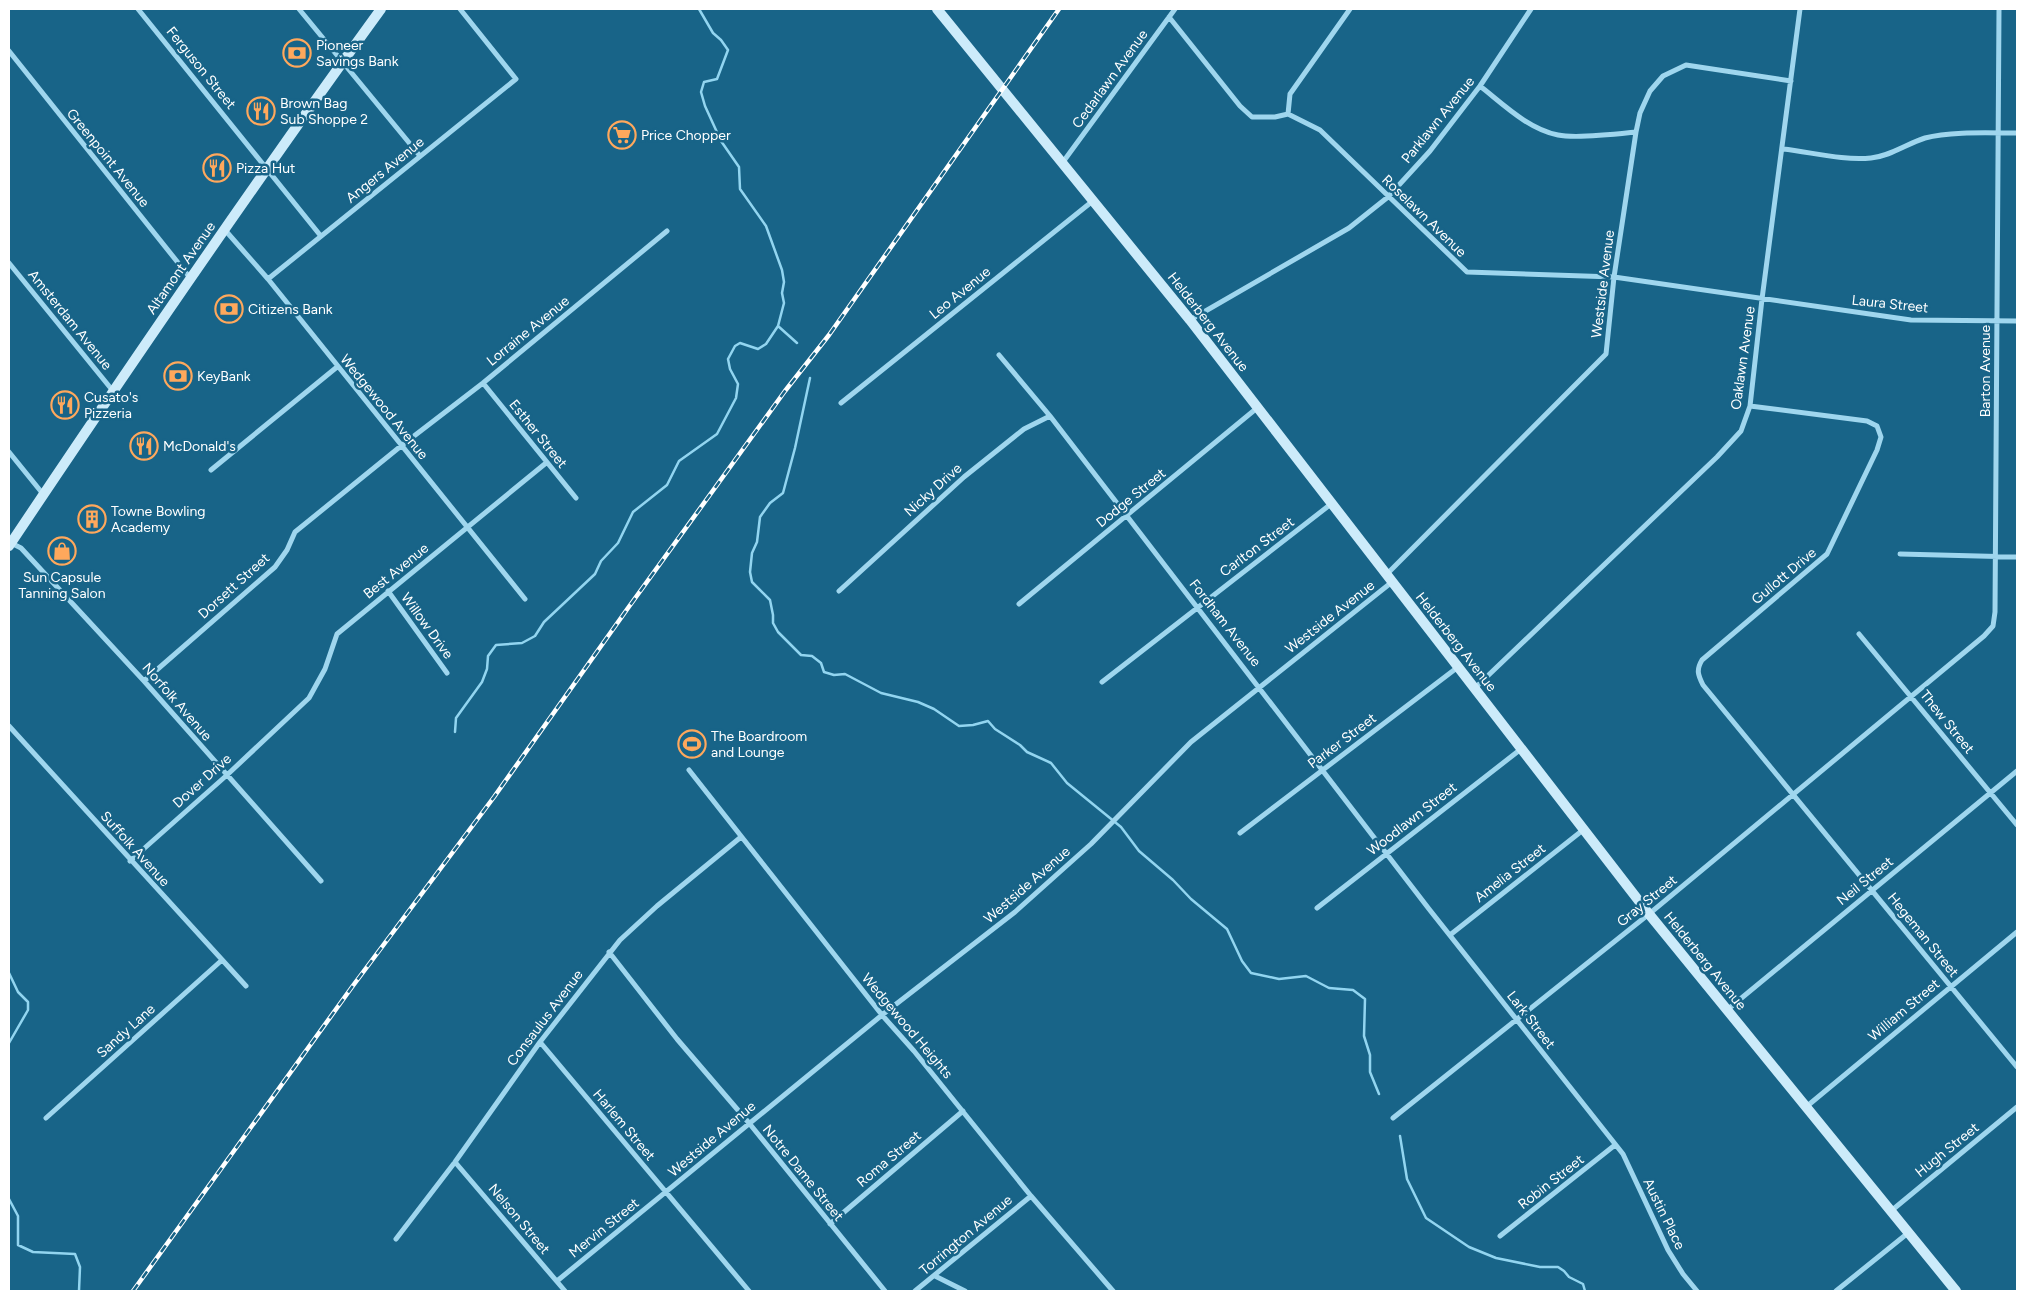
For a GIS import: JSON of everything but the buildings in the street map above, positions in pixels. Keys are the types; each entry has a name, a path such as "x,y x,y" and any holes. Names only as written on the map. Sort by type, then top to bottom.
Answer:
{"street":[{"name":"Ferguson Street","path":"138,9 320,235"},
{"path":"299,9 420,156"},
{"name":"Altamont Avenue","path":"10,544 113,391 381,9"},
{"name":"Angers Avenue","path":"268,278 516,79 460,9"},
{"name":"Cedarlawn Avenue","path":"1063,162 1175,9"},
{"path":"1169,18 1240,106 1252,117 1275,117 1288,114 1290,94 1350,9"},
{"name":"Parklawn Avenue","path":"1190,320 1349,228 1388,197 1430,151 1480,86 1531,9"},
{"name":"Oaklawn Avenue","path":"1474,688 1717,457 1741,431 1750,406 1800,9"},
{"name":"Barton Avenue","path":"1912,697 1984,636 1993,626 1995,612 1999,9"},
{"name":"Helderberg Avenue","path":"940,10 1190,320 1649,914 1956,1291"},
{"name":"Greenpoint Avenue","path":"9,51 191,279"},
{"name":"Westside Avenue","path":"666,1193 882,1015 1015,912 1091,844 1191,742 1260,687 1389,578 1606,354 1614,277 1636,132 1640,113 1650,91 1663,76 1686,65 1791,81"},
{"path":"1480,86 1526,122 1560,136 1636,132"},
{"name":"Roselawn Avenue","path":"1288,114 1320,130 1467,272 1614,277 1762,299"},
{"path":"1783,149 1854,158 1870,158 1885,156 1926,138 1948,135 2017,133"},
{"name":"Leo Avenue","path":"841,403 1094,200"},
{"name":"Wedgewood Avenue","path":"225,230 268,278 337,367 525,599"},
{"name":"Lorraine Avenue","path":"401,446 483,383 667,231"},
{"name":"Amsterdam Avenue","path":"9,263 113,391"},
{"name":"Laura Street","path":"1762,299 1911,320 2017,321"},
{"name":"Fordham Avenue","path":"998,355 1050,416 1429,909"},
{"path":"211,470 337,367"},
{"name":"Esther Street","path":"483,383 576,498"},
{"name":"Gullott Drive","path":"1750,406 1867,422 1877,426 1881,437 1877,450 1827,554 1702,660 1698,667 1698,675 1703,685 1793,795"},
{"name":"Dodge Street","path":"1019,604 1257,408"},
{"name":"Nicky Drive","path":"839,591 964,477 1024,429 1050,416"},
{"name":"Dorsett Street","path":"144,681 275,566 287,550 295,532 401,446"},
{"path":"9,452 43,494"},
{"name":"Best Avenue","path":"288,717 309,698 326,669 337,634 546,463"},
{"name":"Carlton Street","path":"1102,682 1331,504"},
{"name":"Norfolk Avenue","path":"10,544 20,548 144,681 321,881"},
{"path":"1900,554 2017,557"},
{"name":"Willow Drive","path":"388,591 447,673"},
{"name":"Thew Street","path":"1859,634 2017,825"},
{"name":"Parker Street","path":"1240,833 1458,667"},
{"name":"Gray Street","path":"1393,1118 1649,914 1912,697"},
{"name":"Dover Drive","path":"130,861 227,775 288,717"},
{"name":"Suffolk Avenue","path":"9,726 130,861 246,986"},
{"name":"Woodlawn Street","path":"1317,908 1386,852 1521,749"},
{"name":"Wedgewood Heights","path":"689,770 882,1015 914,1051 1031,1196 1114,1291"},
{"name":"Neil Street","path":"1727,1010 2017,771"},
{"name":"Hegeman Street","path":"1793,795 2017,1068"},
{"name":"Amelia Street","path":"1450,935 1583,830"},
{"name":"Consaulus Avenue","path":"396,1238 455,1162 540,1042 609,952 639,922 741,837"},
{"name":"Lark Street","path":"1429,909 1615,1145"},
{"name":"William Street","path":"1806,1107 2017,932"},
{"name":"Notre Dame Street","path":"609,952 677,1039 749,1123 885,1291"},
{"name":"Sandy Lane","path":"46,1118 222,960"},
{"name":"Harlem Street","path":"540,1042 749,1291"},
{"name":"Hugh Street","path":"1890,1211 2017,1107"},
{"name":"Roma Street","path":"830,1224 963,1111"},
{"name":"Robin Street","path":"1500,1236 1615,1145"},
{"name":"Austin Place","path":"1615,1145 1623,1154 1668,1250 1683,1274 1697,1291"},
{"name":"Nelson Street","path":"455,1162 565,1291"},
{"name":"Mervin Street","path":"557,1281 666,1193"},
{"name":"Torrington Avenue","path":"915,1291 1031,1196"},
{"path":"1836,1291 1908,1233"},
{"path":"935,1276 965,1291"}],"waterway":[{"path":"699,9 713,33 728,50 717,79 704,82 701,92 705,106 721,141 739,167 740,189 766,226 782,270 784,282 782,293 784,303 778,326 797,343"},
{"path":"455,732 456,718 482,682 487,669 488,656 496,645 522,643 535,636 544,622 595,574 601,561 618,543 633,512 667,485 679,461 717,434 736,398 738,384 730,369 728,359 735,346 740,343 758,349 766,344 778,326"},
{"path":"810,378 783,493 770,503 760,517 757,542 752,553 750,572 752,582 770,600 773,623 778,632 801,655 812,656 821,663 824,672 834,675 845,674 881,693 918,702 934,709 959,726 988,721 995,729 1020,745 1027,752 1051,763 1067,783 1121,827 1139,851 1227,929 1242,961 1251,973 1279,979 1306,976 1329,988 1353,990 1365,999 1364,1036 1370,1055 1370,1072 1379,1094"},
{"path":"9,973 18,992 28,1002 28,1010 9,1043"},
{"path":"1400,1136 1407,1179 1426,1218 1469,1247 1496,1258 1540,1267 1558,1267 1569,1277 1583,1284 1585,1291"},
{"path":"9,1199 18,1216 18,1245 33,1252 75,1254 80,1267 79,1291"}],"railway":[{"path":"133,1291 352,987 494,797 785,391 829,335 1059,9"}],"place":[{"name":"Pioneer Savings Bank","path":"297,53"},
{"name":"Brown Bag Sub Shoppe 2","path":"261,111"},
{"name":"Price Chopper","path":"622,135"},
{"name":"Pizza Hut","path":"217,168"},
{"name":"Citizens Bank","path":"229,309"},
{"name":"KeyBank","path":"178,376"},
{"name":"Cusato's Pizzeria","path":"65,405"},
{"name":"McDonald's","path":"144,446"},
{"name":"Towne Bowling Academy","path":"92,519"},
{"name":"Sun Capsule Tanning Salon","path":"62,551"},
{"name":"The Boardroom and Lounge","path":"692,744"}]}
